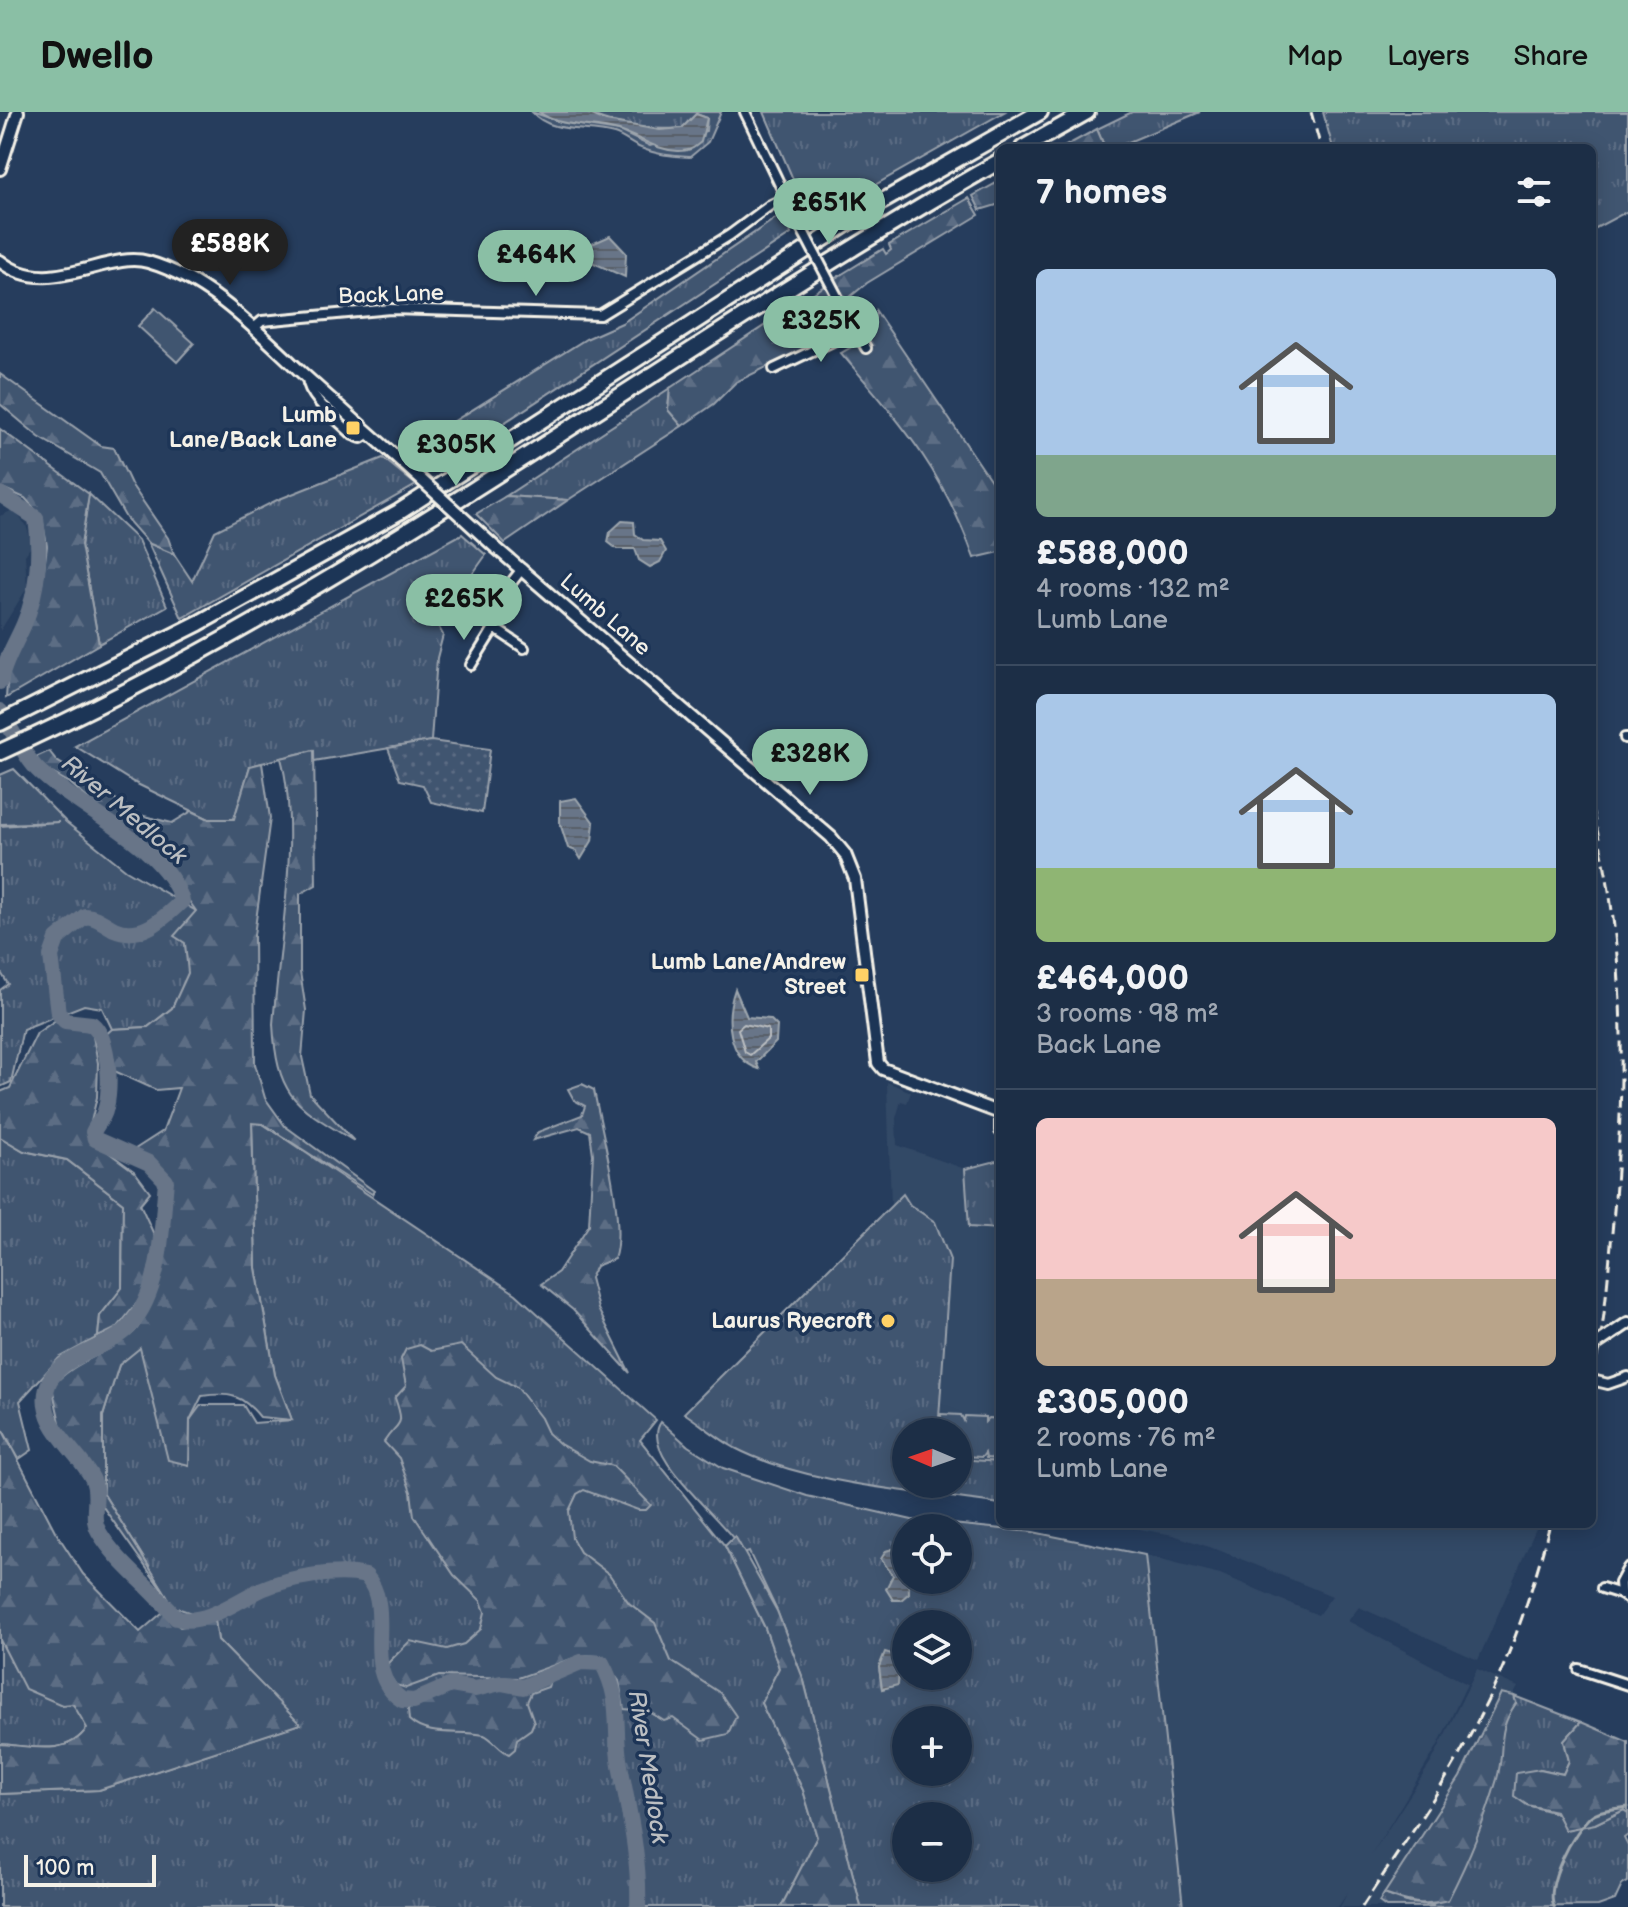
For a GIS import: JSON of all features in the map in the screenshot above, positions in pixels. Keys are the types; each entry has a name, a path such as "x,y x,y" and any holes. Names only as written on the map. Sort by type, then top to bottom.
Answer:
{"highway":[{"path":"0,723 199,623 399,512 876,205 1040,112"},
{"path":"1030,144 1087,112"},
{"path":"0,752 215,643 413,530 889,224 996,163"}],"street":[{"path":"0,169 18,112"},
{"path":"745,112 854,331 866,348"},
{"name":"Back Lane","path":"254,328 262,321 364,310 600,315 730,235 785,196 803,189"},
{"name":"Lumb Lane","path":"3,267 22,273 63,274 124,261 146,261 190,279 254,328 495,547 518,574 831,837 845,854 855,879 878,1063 883,1069 996,1112"},
{"path":"774,369 854,331"},
{"path":"485,616 518,574"},
{"path":"462,604 485,616 494,628 524,648"},
{"path":"471,665 494,628"},
{"path":"1596,1344 1628,1323"},
{"path":"1596,1381 1608,1384 1628,1377"},
{"path":"1624,1596 1620,1583 1628,1568"},
{"path":"1602,1588 1624,1596"},
{"path":"1579,1669 1628,1685"}],"shaded area":[{"path":"13,510 26,525 32,545 25,555 27,588 0,631 0,516"},
{"name":"Laurus Ryecroft","path":"887,1082 911,1092 907,1103 901,1101 896,1118 897,1145 965,1169 969,1226 996,1229 996,1504 947,1498 972,1498 972,1418 892,1418 892,1488 781,1466 735,1448 684,1413 891,1205"},
{"path":"1134,1528 1536,1528 1478,1660 1359,1607 1348,1621 1467,1684 1437,1747 1370,1857 1432,1761 1477,1669 1518,1687 1391,1907 1340,1907 1348,1892 1338,1907 1182,1907 1145,1555 1220,1574 1318,1615 1332,1596 1173,1535"}],"green space":[{"path":"532,112 561,122 619,131 650,146 706,131 707,118 696,114 682,128 657,129 621,124 585,112 721,112 708,142 690,157 653,152 614,134 549,124"},
{"path":"764,112 1004,112 811,221"},
{"path":"1132,112 1200,112 1124,144 1103,144 1097,129"},
{"path":"1323,112 1628,112 1628,211 1596,228 1596,144 1332,144"},
{"path":"1097,129 1103,144 1069,144"},
{"path":"996,183 996,205 980,210 973,196"},
{"path":"969,198 979,215 867,283 845,301 834,279 883,249 886,254 891,250 889,245"},
{"path":"776,218 787,219 791,234 431,471 408,450 586,339 622,323"},
{"path":"826,285 845,323 842,330 736,382 714,404 682,426 668,410 670,388"},
{"path":"155,308 194,343 177,362 138,326"},
{"path":"876,311 996,488 996,553 974,558 934,472 841,353 865,337"},
{"path":"0,374 101,446 114,448 131,484 168,538 174,554 148,543 126,518 100,473 39,437 0,404"},
{"path":"670,388 668,410 682,426 568,500 506,496"},
{"path":"0,429 89,494 81,545 99,644 6,698 8,670 30,627 42,585 47,546 42,517 25,498 0,487"},
{"path":"383,458 416,485 182,618 148,543 174,554 192,581 215,531 277,500"},
{"path":"89,494 138,540 167,606 99,644 81,545"},
{"path":"506,496 568,500 505,543 476,514"},
{"path":"462,534 486,555 437,624 443,635 437,658 431,741 314,761 313,750 250,766 234,819 209,819 133,782 75,746"},
{"path":"431,741 490,749 482,813 431,802 423,785 400,780 388,748"},
{"path":"314,750 316,885 300,894 300,972 306,1010 302,1057 310,1094 354,1141 303,1108 293,1097 279,1068 275,1049 273,1024 289,855 287,788 281,758"},
{"path":"49,751 57,761 140,815 172,823 192,811 209,819 234,819 250,766 262,763 270,818 254,935 255,1064 265,1098 285,1126 374,1191 372,1194 263,1124 252,1123 256,1268 275,1375 292,1420 260,1417 235,1397 220,1394 202,1396 190,1420 189,1465 168,1460 140,1348 119,1365 103,1416 103,1493 174,1607 101,1504 96,1472 61,1427 52,1387 70,1370 134,1332 157,1283 169,1216 168,1183 159,1167 132,1151 163,1131 179,1088 156,1090 110,1069 104,1036 112,1029 148,1027 172,1008 188,973 185,943 174,936 196,911 184,894 179,878 70,783 43,768 36,757"},
{"path":"14,769 66,822 126,870 196,911 185,943 189,973 172,1008 148,1027 112,1029 102,1008 84,1005 23,1029 11,1082 0,1087 0,990 8,984 0,971 0,826 59,822 0,824 0,775"},
{"path":"56,1020 66,1027 92,1031 98,1063 97,1097 90,1126 93,1141 135,1172 150,1192 140,1204 156,1239 144,1294 117,1328 98,1337 100,1316 122,1288 123,1203 67,1160 24,1151 0,1137 0,1092 10,1088 37,1033"},
{"path":"582,1084 594,1090 612,1176 617,1224 614,1259 596,1266 590,1278 598,1309 630,1373 573,1310 541,1284 558,1272 589,1225 593,1154 590,1132 579,1127 533,1140 538,1132 582,1115 585,1106 574,1100 568,1089"},
{"path":"252,1122 263,1124 516,1294 656,1420 640,1440 725,1546 765,1628 779,1668 761,1703 803,1790 817,1837 781,1907 0,1907 0,1794 99,1790 299,1724 218,1640 215,1621 174,1607 103,1493 103,1416 119,1365 140,1347 189,1465 190,1420 201,1405 243,1405 254,1423 292,1420 275,1375 256,1268"},
{"path":"0,1137 24,1151 67,1160 123,1203 122,1288 100,1316 98,1337 59,1358 20,1401 32,1450 19,1459 0,1425"},
{"path":"996,1161 996,1229 969,1227 965,1169"},
{"name":"Laurus Ryecroft","path":"903,1194 910,1205 935,1222 950,1260 939,1418 892,1418 892,1489 796,1471 764,1461 722,1440 684,1413"},
{"path":"420,1345 431,1351 461,1345 496,1377 517,1387 541,1418 548,1433 560,1444 590,1461 613,1466 651,1505 646,1510 638,1510 584,1490 577,1494 569,1511 572,1538 580,1552 609,1574 629,1603 655,1623 671,1661 720,1693 736,1716 728,1734 703,1740 673,1718 664,1721 648,1711 624,1709 619,1681 601,1656 582,1655 518,1678 439,1676 406,1688 396,1685 384,1667 410,1641 447,1649 464,1644 481,1629 485,1612 481,1601 454,1575 414,1516 411,1492 399,1458 384,1442 400,1420 395,1398 406,1386 401,1359 406,1349"},
{"path":"941,1414 961,1415 962,1418 941,1418"},
{"path":"965,1416 985,1417 985,1422 989,1418 996,1419 996,1459 986,1458 985,1453 982,1457 972,1456 972,1418"},
{"path":"661,1422 688,1446 723,1468 807,1496 892,1515 892,1549 886,1551 892,1569 893,1600 900,1600 908,1594 972,1594 972,1526 1033,1532 1145,1555 1183,1907 861,1907 804,1681 777,1611 749,1552 744,1554 672,1470 661,1452 657,1436"},
{"path":"0,1425 55,1531 83,1574 140,1632 163,1612 180,1627 215,1621 218,1640 300,1724 99,1790 0,1794 0,1744 59,1746 70,1743 87,1728 73,1704 62,1705 25,1689 0,1640"},
{"name":"Laurus Ryecroft","path":"972,1460 996,1462 996,1503 957,1498 972,1498"},
{"path":"735,1536 777,1611 804,1681 861,1907 781,1907 817,1837 803,1790 761,1703 779,1668 765,1628 725,1546"},
{"path":"0,1640 81,1712 87,1728 79,1737 70,1743 48,1748 0,1744"},
{"path":"551,1678 548,1687 531,1693 527,1702 534,1722 531,1729 517,1739 515,1749 509,1754 484,1735 435,1732 409,1720 408,1709 412,1705 443,1692 501,1687 521,1690"},
{"path":"1501,1693 1514,1696 1516,1703 1505,1723 1500,1768 1476,1841 1448,1900 1416,1903 1384,1894 1460,1777"},
{"path":"1514,1696 1581,1722 1564,1741 1569,1761 1563,1774 1540,1769 1527,1805 1595,1824 1624,1810 1628,1813 1628,1835 1624,1838 1628,1846 1628,1882 1622,1885 1615,1900 1598,1906 1386,1907 1379,1902 1384,1894 1409,1903 1433,1905 1502,1723 1516,1703"},
{"path":"1581,1722 1628,1742 1628,1813 1624,1810 1595,1824 1565,1830 1555,1811 1527,1805 1514,1796 1516,1773 1540,1769 1563,1774 1569,1761 1564,1741"}],"water":[{"path":"539,112 585,112 606,121 660,130 682,128 696,114 707,118 701,142 691,149 678,151 619,131 557,121"},
{"path":"610,236 626,253 625,277 589,261 592,244"},
{"path":"622,521 634,522 635,534 643,540 660,541 666,551 660,562 650,567 639,560 635,549 617,549 608,542 610,532"},
{"path":"576,798 594,823 592,841 581,859 576,851 568,848 560,823 560,801"},
{"path":"735,989 747,1017 770,1019 777,1026 776,1042 756,1062 759,1069 740,1056 731,1036 730,1012"},
{"path":"892,1549 892,1574 881,1559 886,1551"},
{"path":"892,1577 892,1594 908,1594 901,1600 893,1600 886,1589"},
{"path":"885,1652 892,1654 892,1686 882,1689 879,1667"}],"waterway":[{"name":"River Medlock","path":"0,494 36,518 38,544 32,599 0,682"},
{"name":"River Medlock","path":"0,711 37,769 158,862 173,881 182,901 151,926 133,932 114,929 85,916 57,939 51,956 58,1013 65,1021 92,1024 103,1041 108,1068 108,1095 103,1116 93,1132 95,1139 149,1163 166,1181 158,1258 140,1312 120,1335 60,1368 47,1388 45,1401 53,1425 92,1478 99,1532 116,1555 176,1618 187,1620 209,1616 262,1589 286,1581 328,1574 366,1576 375,1590 379,1606 382,1673 389,1687 402,1700 414,1701 451,1685 475,1689 501,1683 523,1687 581,1662 602,1663 615,1702 618,1751 636,1853 638,1907"},
{"path":"1554,1907 1553,1885 1557,1872 1584,1824 1599,1812 1628,1807"}],"railway":[{"path":"1311,112 1320,144"},
{"path":"1596,827 1604,861 1618,964 1621,1067 1608,1281 1596,1360"},
{"path":"1362,1907 1440,1788 1492,1691 1521,1621 1549,1528"}],"place":[{"name":"Lumb Lane/Back Lane","path":"353,428"},
{"name":"Lumb Lane/Andrew Street","path":"862,975"},
{"name":"Laurus Ryecroft","path":"888,1321"}]}
